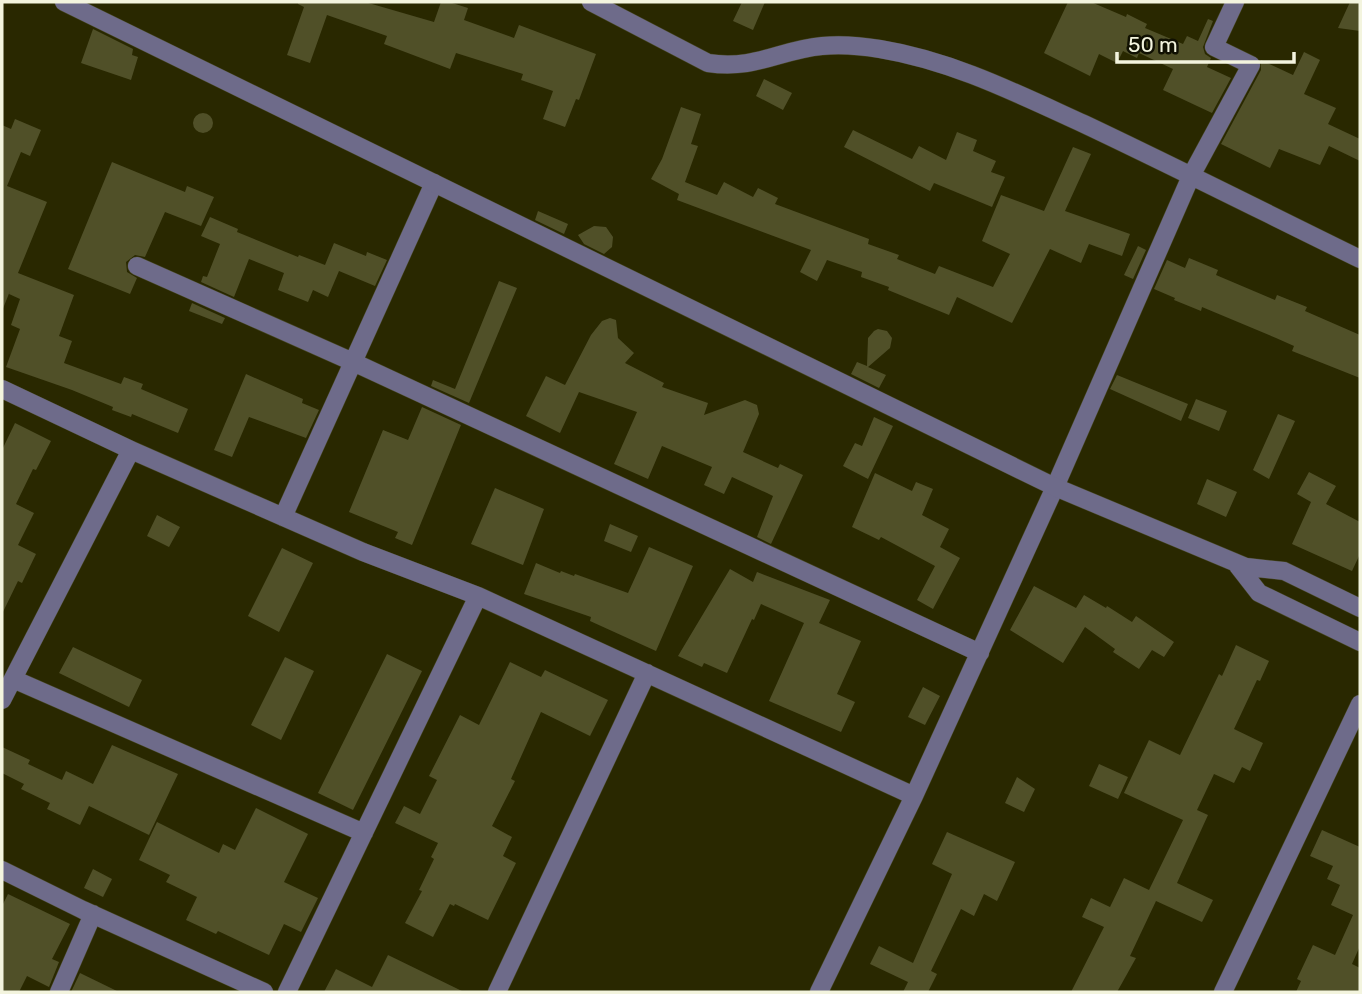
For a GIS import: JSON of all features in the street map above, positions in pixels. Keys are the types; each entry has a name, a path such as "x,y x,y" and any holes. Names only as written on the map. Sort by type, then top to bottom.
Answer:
{"street":[{"path":"64,2 1055,487 1246,567"},
{"path":"591,2 708,63 729,66 751,64 824,46 880,49 922,58 972,74 1191,176 1360,259"},
{"path":"819,992 980,653 1191,176 1251,65 1213,47 1235,2"},
{"path":"283,517 434,183"},
{"path":"137,267 353,362 980,653"},
{"path":"2,389 131,450 363,552 478,596 914,796"},
{"path":"2,700 131,450"},
{"path":"1360,608 1284,572 1238,566 1259,593 1360,642"},
{"path":"287,992 478,596"},
{"path":"497,992 647,673"},
{"path":"13,679 364,833"},
{"path":"1223,992 1360,704"},
{"path":"2,870 264,992"},
{"path":"58,992 93,914"}],"building":[{"path":"298,2 365,2 434,22 441,2 449,2 468,8 464,20 514,38 519,25 596,54 579,100 576,99 565,127 543,119 553,91 521,80 523,74 456,53 450,69 384,44 387,36 327,15 310,63 287,55 304,7"},
{"path":"742,2 765,2 753,30 733,21"},
{"path":"1068,2 1091,2 1126,17 1127,14 1147,24 1145,28 1183,44 1187,36 1198,41 1208,19 1213,21 1203,47 1205,54 1211,58 1207,67 1231,78 1212,113 1163,90 1173,69 1139,53 1137,58 1123,51 1117,63 1099,54 1090,76 1044,53"},
{"path":"1350,2 1360,2 1360,31 1338,28"},
{"path":"93,29 133,49 132,55 138,57 131,80 81,63"},
{"path":"1304,52 1320,60 1304,94 1336,108 1328,124 1360,139 1360,161 1329,146 1320,165 1279,149 1270,168 1221,144 1261,70 1261,60 1293,75"},
{"path":"764,79 792,93 783,110 756,96"},
{"path":"681,107 701,114 691,144 698,146 685,182 717,195 724,182 753,197 758,188 778,198 775,204 869,239 868,244 899,255 897,259 935,274 939,266 993,287 1010,254 982,241 1001,195 1044,211 1073,147 1091,154 1065,211 1130,234 1122,256 1089,244 1081,263 1050,249 1012,323 957,297 949,315 861,277 862,272 827,260 817,281 800,272 811,250 677,200 679,194 651,179 662,159"},
{"path":"203,113 210,116 213,123 210,130 203,133 196,130 193,123 196,116"},
{"path":"15,119 41,130 30,156 21,152 7,186 47,202 18,273 74,295 59,336 72,341 64,363 121,384 124,377 143,384 141,389 188,409 178,433 132,414 131,417 112,410 113,407 72,390 6,367 20,329 11,325 20,299 9,294 10,291 2,311 2,125 11,129"},
{"path":"853,130 912,159 919,146 946,160 957,132 977,140 973,151 996,161 991,172 1005,177 992,207 934,183 930,191 844,147"},
{"path":"112,162 185,192 187,186 214,197 201,226 165,212 145,257 135,255 126,262 127,272 137,278 130,294 68,269"},
{"path":"538,211 568,224 564,234 535,220"},
{"path":"210,217 238,229 237,232 325,265 334,243 366,256 367,252 387,260 375,286 339,271 328,297 313,290 308,302 278,290 284,273 249,259 234,297 201,282 203,276 207,277 220,244 201,236"},
{"path":"594,226 606,227 613,237 612,247 604,254 584,244 578,235"},
{"path":"1138,246 1146,250 1133,279 1124,275"},
{"path":"1189,258 1218,270 1216,275 1275,300 1277,295 1307,307 1305,311 1360,335 1360,378 1292,351 1294,346 1276,338 1202,307 1201,311 1154,289 1167,260 1185,268"},
{"path":"499,281 517,288 469,403 431,386 433,380 455,389"},
{"path":"192,303 225,318 222,324 189,311"},
{"path":"610,318 616,320 618,338 634,353 625,363 664,383 662,387 708,403 704,415 745,400 757,405 759,414 743,452 778,468 780,464 803,475 771,544 757,537 773,496 732,477 724,494 704,485 712,467 662,446 648,479 614,464 637,412 579,392 560,433 526,416 546,376 565,385 591,335 602,321"},
{"path":"878,329 887,331 892,338 890,348 868,367 886,375 879,388 851,374 857,362 867,366 868,338"},
{"path":"246,374 303,399 302,403 319,410 306,438 249,417 232,457 214,450"},
{"path":"1117,375 1188,404 1181,421 1110,389"},
{"path":"1196,399 1227,411 1219,431 1188,418"},
{"path":"422,407 461,425 412,545 395,538 398,532 349,512 383,430 408,440"},
{"path":"1278,414 1295,421 1269,479 1253,470"},
{"path":"874,417 893,426 868,479 843,466 855,443 862,446"},
{"path":"15,423 51,441 36,470 33,469 16,504 34,513 18,545 36,554 22,583 18,581 2,614 2,450"},
{"path":"1309,472 1336,486 1326,504 1360,522 1360,554 1352,571 1292,544 1311,502 1297,494"},
{"path":"875,473 912,491 916,482 933,489 922,515 949,529 940,547 960,558 933,609 917,600 935,566 881,537 879,540 852,527"},
{"path":"1207,479 1237,492 1226,517 1197,504"},
{"path":"495,488 544,509 523,565 471,544"},
{"path":"157,515 180,527 169,547 147,536"},
{"path":"610,524 638,536 631,552 604,541"},
{"path":"649,547 693,566 656,651 590,621 591,617 524,594 536,563 628,593"},
{"path":"282,548 313,563 279,632 248,616"},
{"path":"730,569 753,582 757,572 830,600 819,623 861,641 837,694 855,702 841,732 769,701 804,623 761,604 727,673 704,663 702,667 678,656"},
{"path":"1034,586 1076,608 1084,595 1132,622 1136,616 1174,642 1164,657 1152,650 1139,669 1113,652 1115,649 1085,627 1063,663 1010,630"},
{"path":"1236,645 1269,661 1234,729 1263,743 1250,771 1242,767 1234,783 1214,774 1197,810 1208,815 1177,883 1213,900 1202,922 1156,901 1130,956 1136,958 1117,992 1071,992 1104,927 1082,917 1091,898 1110,907 1124,878 1149,890 1183,820 1124,793 1149,740 1180,755"},
{"path":"73,647 142,680 129,707 59,673"},
{"path":"387,654 422,671 353,810 318,793"},
{"path":"285,657 314,671 281,740 251,725"},
{"path":"510,662 541,677 545,670 608,700 590,736 541,712 511,779 515,781 492,826 512,837 503,856 516,863 488,920 450,904 433,937 405,923 422,891 419,890 434,859 431,857 438,843 395,823 404,806 420,814 437,780 429,776 460,715 479,725"},
{"path":"923,687 940,696 925,725 908,717"},
{"path":"112,745 178,774 149,835 89,806 80,825 47,809 50,803 21,789 24,784 2,773 2,747 30,760 28,764 62,780 66,771 93,784"},
{"path":"1099,764 1128,777 1118,799 1089,786"},
{"path":"1017,777 1035,789 1024,812 1005,803"},
{"path":"256,808 308,834 284,882 318,898 301,932 284,924 269,955 218,931 216,934 186,920 197,897 166,882 170,875 139,860 157,822 219,853 223,844 235,850"},
{"path":"1322,830 1360,847 1360,946 1352,964 1360,968 1360,992 1296,992 1301,981 1297,979 1313,945 1335,955 1353,915 1331,905 1340,885 1327,879 1333,866 1310,856"},
{"path":"947,832 1015,862 997,901 984,894 974,916 961,909 931,971 937,974 928,992 903,992 908,982 870,964 879,946 913,963 952,874 932,864"},
{"path":"93,869 112,879 103,897 84,888"},
{"path":"8,894 70,924 52,959 59,962 49,987 27,976 19,992 2,992 2,906"},
{"path":"388,955 464,992 324,992 336,969 372,987"},
{"path":"80,973 119,992 71,992"}]}
